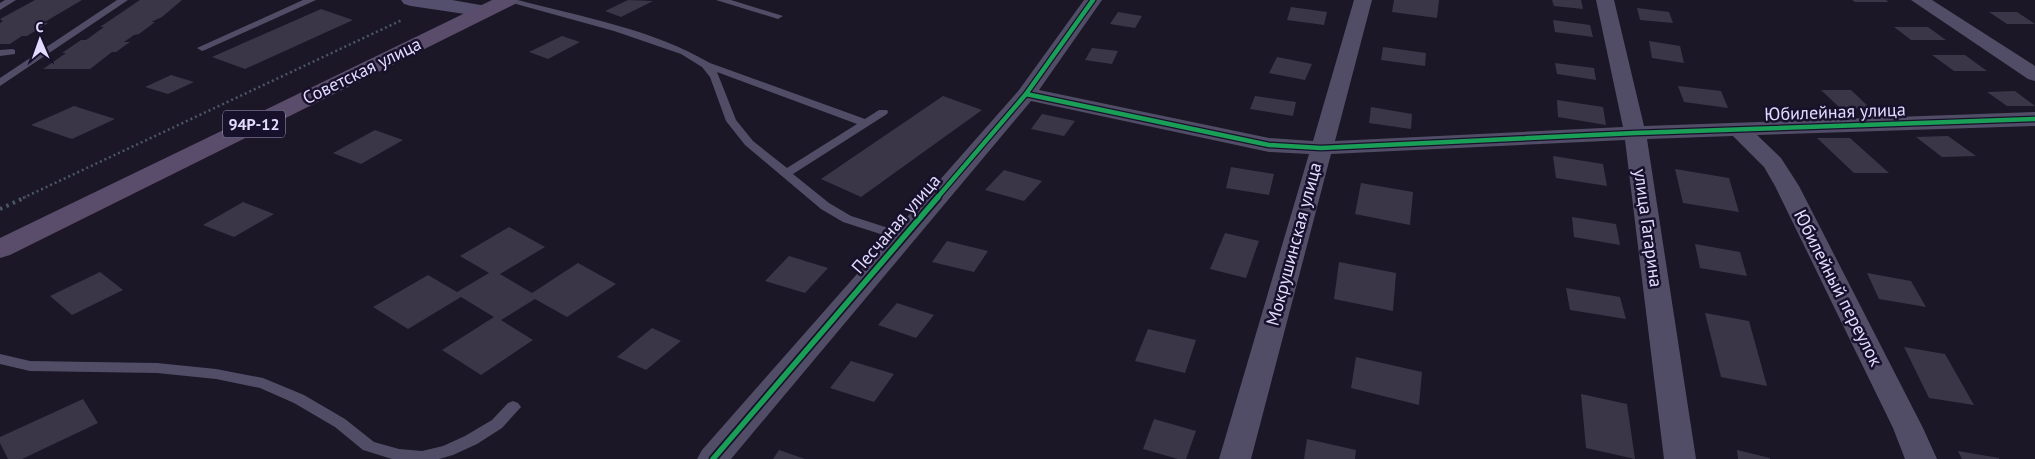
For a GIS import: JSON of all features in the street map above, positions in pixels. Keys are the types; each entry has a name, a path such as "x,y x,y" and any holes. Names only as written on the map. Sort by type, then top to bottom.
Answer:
{"main road":[{"name":"Советская улица","path":"0,249 508,0"}],"street":[{"path":"411,0 484,11"},
{"name":"Песчаная улица","path":"713,459 1026,94 1093,0"},
{"name":"Мокрушинская улица","path":"1235,459 1363,0"},
{"name":"улица Гагарина","path":"1605,0 1635,133 1680,459"},
{"path":"1920,0 2035,74"},
{"name":"Юбилейная улица","path":"1026,94 1270,145 1321,148 1635,133 2035,119"},
{"name":"Юбилейный переулок","path":"1738,129 1773,163 1787,186 1904,420 1921,459"}],"lane":[{"path":"0,7 11,0"},
{"path":"0,83 123,0"},
{"path":"202,48 312,0"},
{"path":"508,0 617,29 684,52 706,65 866,123"},
{"path":"721,0 778,16"},
{"path":"0,53 12,52"},
{"path":"706,65 715,77 731,122 750,143 825,206 840,214 903,237"},
{"path":"787,173 883,112"},
{"path":"0,359 30,366 157,368 216,374 263,383 299,399 340,423 369,446 399,455 422,457 447,452 497,424 513,408"}],"path":[{"path":"0,209 436,4"}],"building":[{"path":"35,0 82,0 43,23 48,23 27,36 22,36 10,44 0,44 0,23 3,21 0,19"},
{"path":"140,0 182,0 162,17 151,22 155,22 139,34 124,42 130,42 116,52 112,52 90,69 43,69 66,53 62,53 81,40 86,40 104,27 100,27"},
{"path":"628,0 653,1 621,17 605,11"},
{"path":"1394,0 1439,0 1437,18 1392,12"},
{"path":"1552,0 1581,0 1583,9 1554,6"},
{"path":"1852,0 1886,0 1889,2 1855,2"},
{"path":"1291,7 1327,12 1324,25 1287,20"},
{"path":"1637,8 1669,12 1673,23 1640,20"},
{"path":"321,9 353,20 245,69 212,57"},
{"path":"1118,12 1142,16 1135,28 1110,24"},
{"path":"1989,12 2017,12 2035,24 2007,24"},
{"path":"1553,20 1590,25 1593,37 1555,32"},
{"path":"1894,27 1928,27 1946,40 1911,40"},
{"path":"562,36 580,42 548,59 529,52"},
{"path":"1649,41 1680,46 1684,63 1652,58"},
{"path":"1383,47 1426,53 1425,66 1381,60"},
{"path":"1092,48 1118,51 1112,64 1085,60"},
{"path":"1932,55 1965,55 1987,71 1954,71"},
{"path":"1277,57 1312,64 1305,80 1269,73"},
{"path":"1555,63 1594,68 1596,80 1557,74"},
{"path":"171,75 194,82 168,94 145,87"},
{"path":"1678,86 1721,91 1728,108 1684,102"},
{"path":"1821,90 1851,90 1871,109 1840,108"},
{"path":"2015,91 2035,106 2007,106 1987,92"},
{"path":"943,96 982,110 861,197 821,179"},
{"path":"1255,96 1296,102 1293,116 1250,109"},
{"path":"1557,100 1603,107 1606,125 1558,117"},
{"path":"74,106 115,119 72,139 31,125"},
{"path":"1371,107 1412,114 1411,129 1369,123"},
{"path":"1042,114 1075,121 1064,136 1031,129"},
{"path":"375,130 403,140 361,164 333,153"},
{"path":"1948,136 1976,156 1942,157 1916,137"},
{"path":"1817,138 1850,138 1889,173 1854,173"},
{"path":"1553,156 1603,164 1607,186 1556,178"},
{"path":"1231,167 1274,174 1269,195 1226,188"},
{"path":"1675,169 1729,178 1739,212 1683,203"},
{"path":"1004,170 1042,181 1024,201 985,190"},
{"path":"1361,183 1413,192 1410,225 1355,214"},
{"path":"243,202 274,214 234,237 203,225"},
{"path":"1572,217 1616,224 1620,245 1574,237"},
{"path":"509,227 545,247 500,274 532,293 578,263 616,284 567,317 535,299 501,320 533,340 481,375 442,350 494,317 461,297 408,329 373,307 428,275 457,292 489,273 460,256"},
{"path":"1225,233 1259,241 1246,278 1210,269"},
{"path":"947,241 988,251 974,272 932,262"},
{"path":"1695,244 1740,252 1747,276 1700,268"},
{"path":"789,256 828,268 805,293 765,281"},
{"path":"1339,262 1396,273 1393,311 1334,299"},
{"path":"100,272 123,290 72,315 50,296"},
{"path":"1867,273 1911,281 1926,307 1879,299"},
{"path":"1566,288 1620,297 1626,319 1570,310"},
{"path":"897,303 934,315 916,338 878,325"},
{"path":"1705,313 1749,321 1767,386 1721,377"},
{"path":"652,328 681,341 646,370 617,357"},
{"path":"1148,329 1196,340 1185,373 1135,361"},
{"path":"1904,347 1945,354 1974,405 1929,398"},
{"path":"1356,357 1422,372 1419,405 1351,388"},
{"path":"851,361 894,374 874,402 830,388"},
{"path":"1581,394 1627,404 1635,459 1586,448"},
{"path":"83,399 98,423 22,459 8,459 0,443 0,437"},
{"path":"1154,419 1196,431 1186,459 1178,459 1143,449"},
{"path":"1307,439 1356,450 1355,459 1304,459"},
{"path":"779,450 805,459 773,459"},
{"path":"1737,450 1770,458 1770,459 1738,459"},
{"path":"1958,451 1999,458 1999,459 1962,459"}],"cycle path":[{"path":"713,459 1026,94 1093,0"},
{"path":"1026,94 1269,145 1321,148 1635,133 2035,119"}]}
